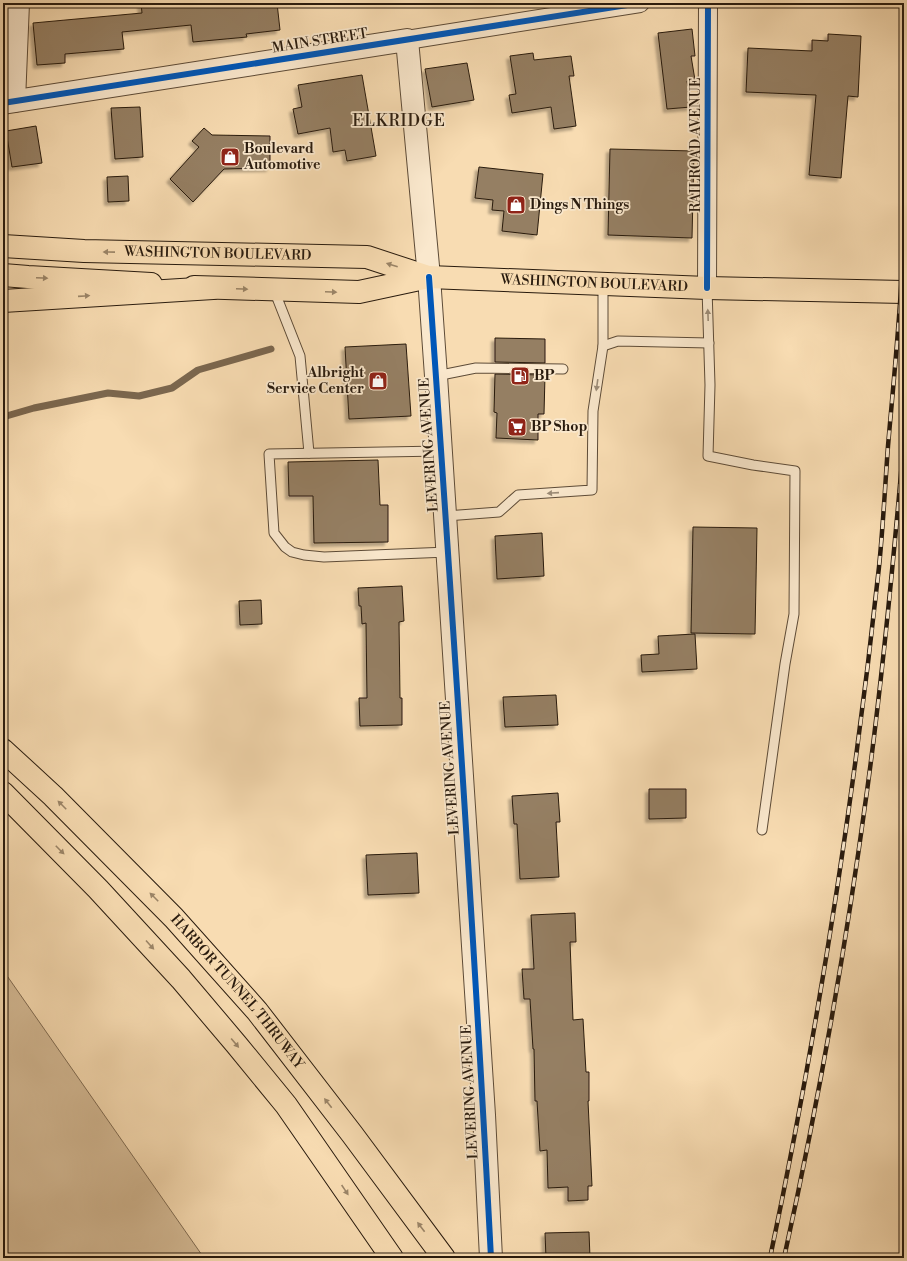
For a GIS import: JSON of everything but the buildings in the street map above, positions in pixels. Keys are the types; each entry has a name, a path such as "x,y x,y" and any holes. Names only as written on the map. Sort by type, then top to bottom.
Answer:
{"main road":[{"name":"WASHINGTON BOULEVARD","path":"3,246 84,251 366,257 429,277"},
{"name":"WASHINGTON BOULEVARD","path":"3,275 213,288 358,292 429,277 707,288 904,292"},
{"path":"3,301 213,288"},
{"name":"HARBOR TUNNEL THRUWAY","path":"3,750 53,796 174,918 257,1011 352,1134 444,1258"},
{"path":"3,793 98,889 181,979 286,1106 392,1258"}],"street":[{"path":"8,102 18,3"},
{"name":"MAIN STREET","path":"8,102 640,3"},
{"name":"RAILROAD AVENUE","path":"707,288 708,3"},
{"name":"LEVERING AVENUE","path":"407,40 429,277 446,516 484,1115 491,1258"}],"lane":[{"path":"446,516 499,512 518,495 592,490 593,411 603,346 603,284"},
{"path":"707,288 710,385 708,456 753,465 795,471 794,614 785,664 762,830"},
{"path":"274,290 300,356 309,453"},
{"path":"603,346 618,341 709,343"},
{"path":"436,376 476,368 563,369"},
{"path":"441,451 269,454 274,533 285,547 292,552 304,555 324,557 448,552"}],"shaded area":[{"path":"3,970 204,1258 3,1258"}],"waterway":[{"path":"3,417 34,408 108,393 139,396 172,388 198,370 271,349"}],"railway":[{"path":"770,1258 804,1086 819,1000 846,827 869,654 880,552 899,315 902,271 904,172"},
{"path":"784,1258 820,1084 859,850 883,659 904,439"}],"cycle path":[{"path":"3,103 640,3"},
{"path":"707,288 708,3"},
{"path":"429,277 462,768 491,1258"}],"place":[{"name":"Boulevard Automotive","path":"230,157"},
{"name":"Dings N Things","path":"516,205"},
{"name":"BP","path":"520,376"},
{"name":"Albright Service Center","path":"378,381"},
{"name":"BP Shop","path":"517,427"}],"district":[{"name":"ELKRIDGE","path":"399,121"}]}
